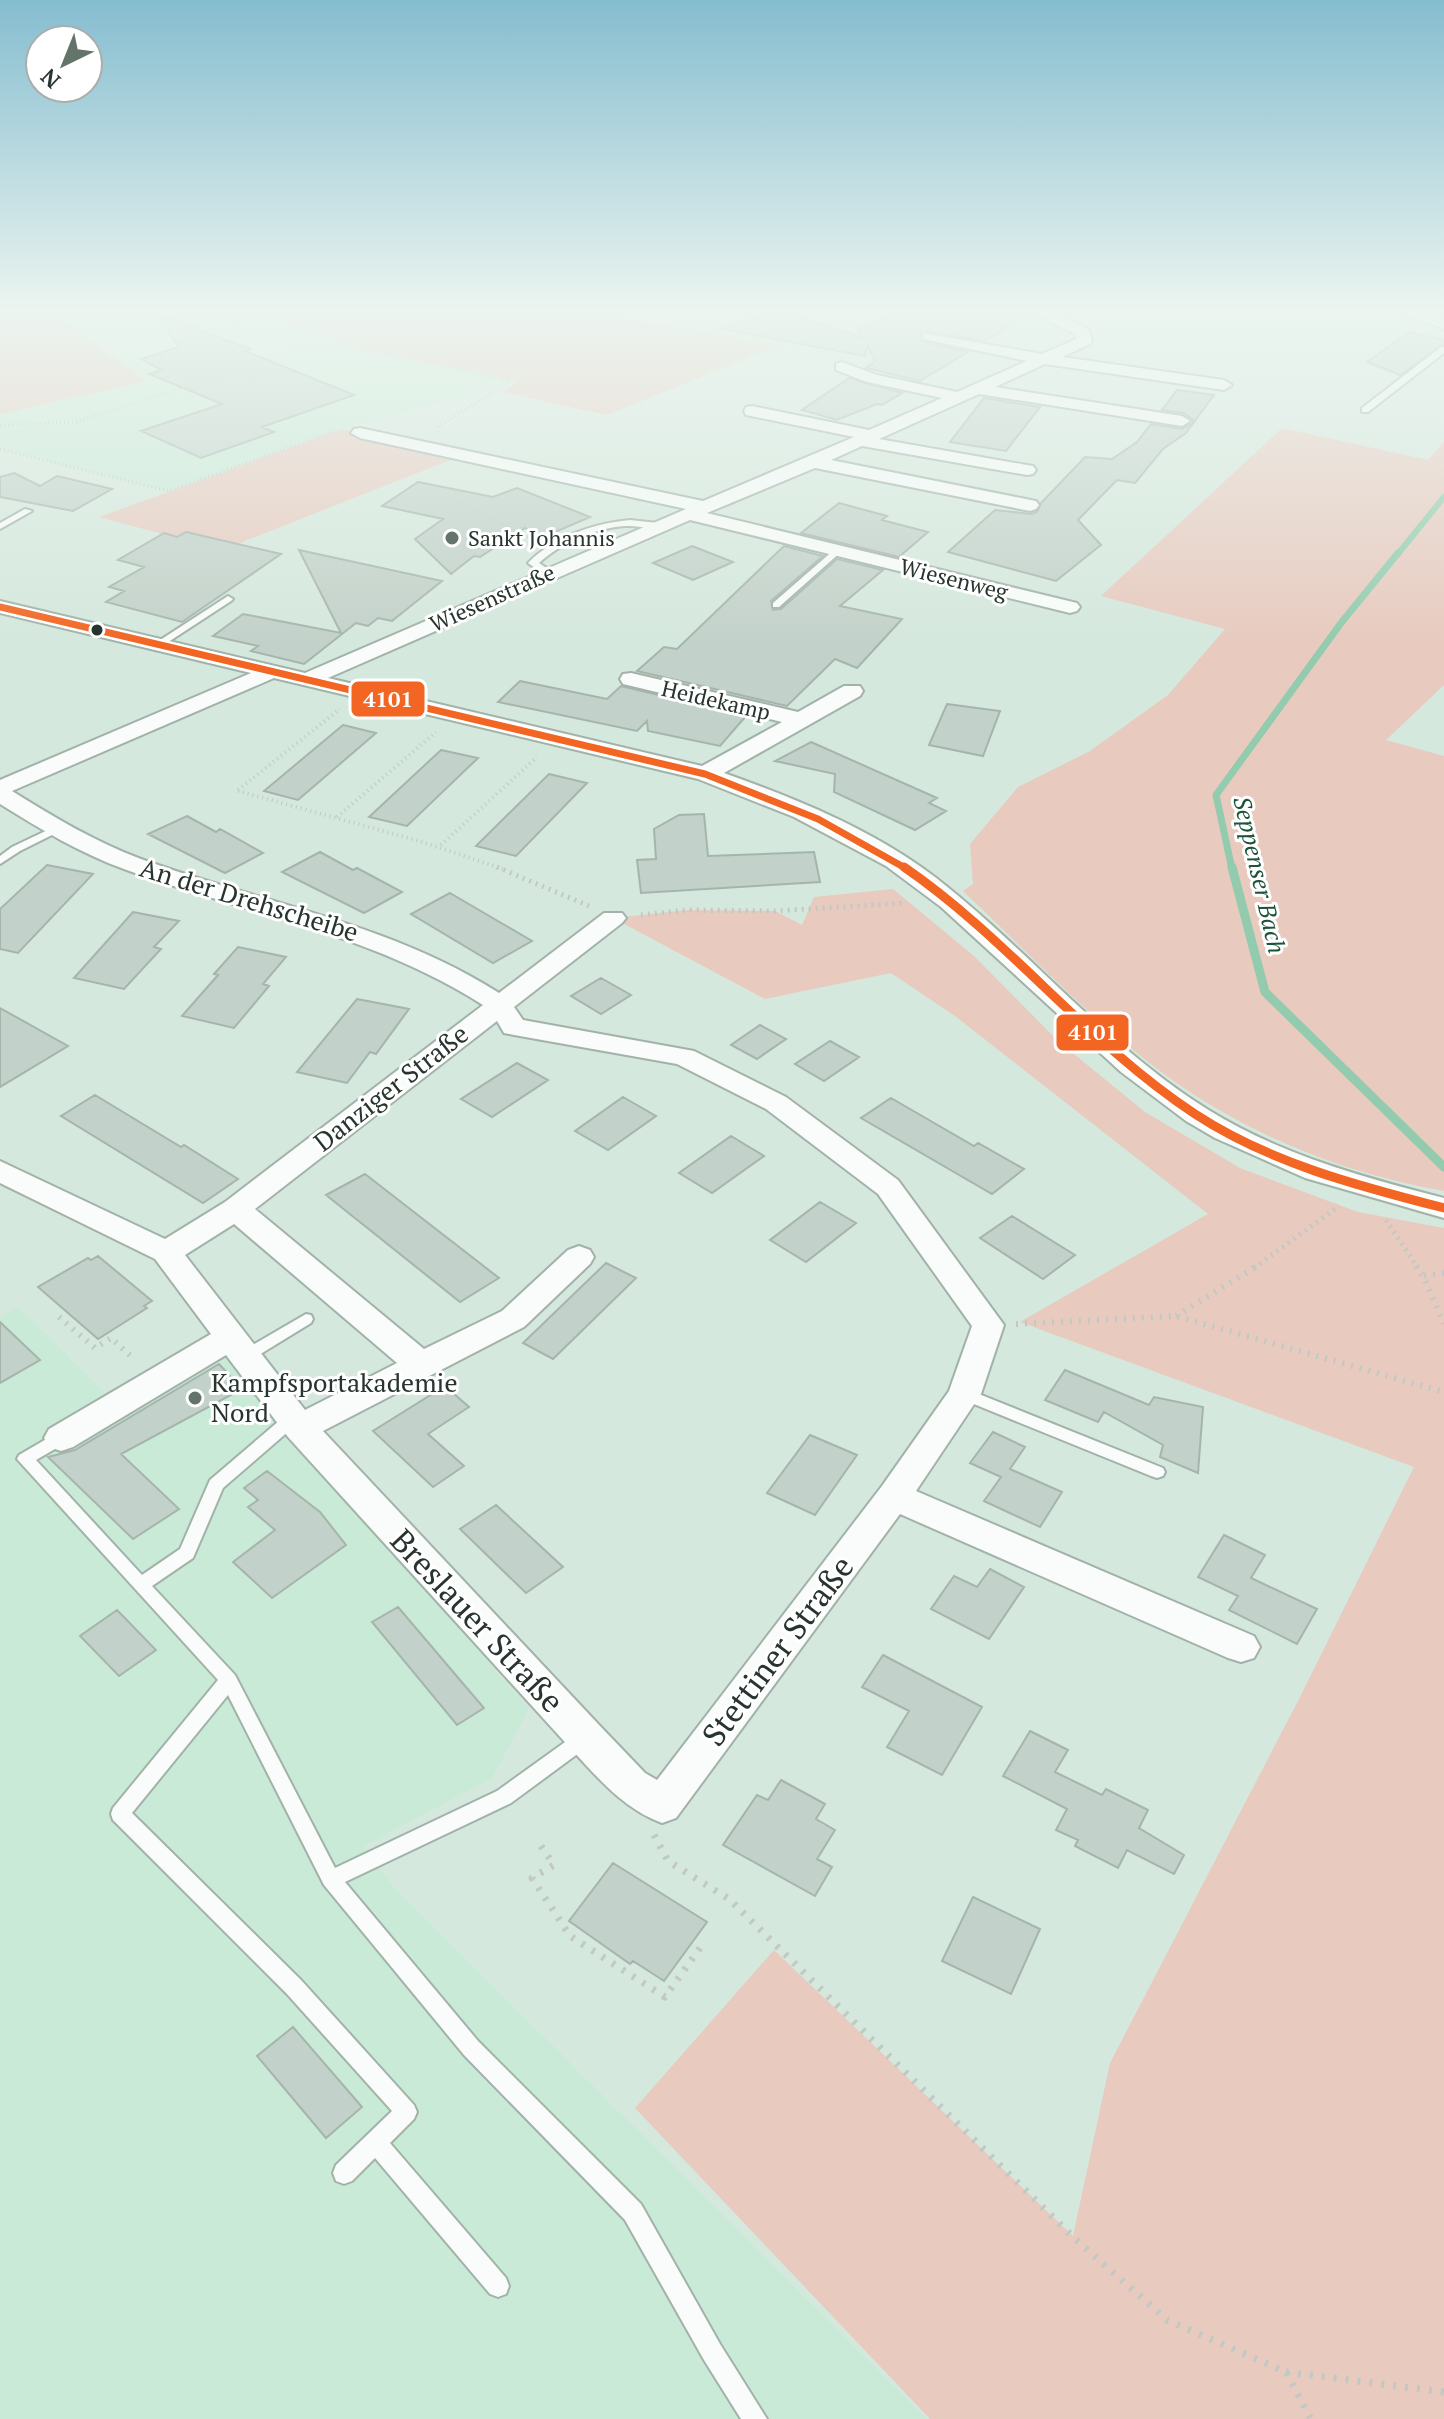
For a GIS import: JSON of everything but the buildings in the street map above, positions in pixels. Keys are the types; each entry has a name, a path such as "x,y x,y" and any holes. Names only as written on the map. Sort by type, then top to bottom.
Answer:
{"street":[{"path":"790,420 1027,470"},
{"name":"Wiesenstraße","path":"304,681 907,420"},
{"path":"1175,420 1182,421"},
{"name":"Wiesenweg","path":"360,433 695,511 838,551 1070,607"},
{"path":"813,462 1030,505"},
{"path":"0,607 705,774 779,799 867,842 948,900 1106,1048 1198,1116 1276,1158 1364,1188 1444,1208"},
{"path":"0,788 269,673"},
{"name":"Heidekamp","path":"631,679 802,720"},
{"name":"Heidekamp","path":"705,774 852,691"},
{"name":"An der Drehscheibe","path":"0,794 56,829 133,864 363,935 463,981 499,1004"},
{"name":"Danziger Straße","path":"166,1252 236,1209 613,918"},
{"path":"499,1004 514,1027 684,1057 776,1103 888,1187 988,1325"},
{"name":"Breslauer Straße","path":"0,1171 166,1252 296,1423 631,1785 662,1805"},
{"path":"236,1209 421,1365"},
{"path":"296,1423 513,1319 579,1257"},
{"name":"Stettiner Straße","path":"662,1805 894,1496 964,1394 988,1325"},
{"path":"61,1438 157,1380 236,1347"},
{"path":"894,1496 1241,1647"}],"lane":[{"path":"0,526 28,511"},
{"path":"548,573 533,563 548,549 606,526 625,523 658,526"},
{"path":"776,605 838,551"},
{"path":"156,646 228,599"},
{"path":"0,861 16,849 56,829"},
{"path":"236,1347 306,1319"},
{"path":"964,1394 1157,1472"},
{"path":"140,1585 187,1553 216,1484 296,1423"},
{"path":"61,1438 25,1459 229,1680 331,1879 471,2048 633,2212 712,2352 755,2419"},
{"path":"229,1680 120,1814 294,1987 407,2112 344,2173"},
{"path":"331,1879 504,1797 586,1738"},
{"path":"376,2143 498,2286"}],"path":[{"path":"0,425 82,420"},
{"path":"412,444 450,420"},
{"path":"0,449 168,491 342,429 360,433"},
{"path":"459,503 517,529 548,549"},
{"path":"491,539 530,523"},
{"path":"359,694 238,791 441,845 529,876 613,918 688,910 775,911 948,900"},
{"path":"336,817 454,716"},
{"path":"441,845 556,740"},
{"path":"1176,1316 1250,1271 1364,1188 1423,1276 1444,1324"},
{"path":"1423,1276 1444,1273"},
{"path":"988,1325 1176,1316 1444,1392"},
{"path":"59,1317 95,1348 111,1338 157,1380"},
{"path":"662,1805 652,1825 663,1859 731,1898 739,1911 816,1982 1073,2237 1167,2320 1286,2372 1444,2392"},
{"path":"541,1846 554,1865 532,1878 570,1936 665,1997 705,1941"},
{"path":"1286,2372 1311,2419"}],"shaded area":[{"path":"0,420 375,420 168,491 0,449"},
{"path":"1282,428 1428,460 1444,442 1444,685 1386,740 1444,756 1444,1191 1340,1165 1274,1138 1211,1105 1123,1042 963,891 973,884 970,844 1018,787 1090,751 1168,695 1225,629 1101,596"},
{"path":"342,429 463,455 222,550 99,517"},
{"path":"893,889 974,956 1058,1041 1145,1112 1240,1168 1358,1212 1444,1228 1444,2419 930,2419 635,2108 774,1950 1073,2236 1110,2063 1299,1699 1414,1467 1020,1322 1208,1214 955,1016 891,973 765,999 613,918 688,910 775,911 802,925 814,897"},
{"path":"18,1307 105,1393 208,1336 529,1709 492,1778 364,1846 393,1886 927,2419 0,2419 0,1317"}],"waterway":[{"name":"Seppenser Bach","path":"1397,555 1444,497"},
{"name":"Seppenser Bach","path":"1232,869 1216,795 1341,623 1398,553"},
{"name":"Seppenser Bach","path":"1232,867 1265,992 1444,1167"}],"transit line":[{"name":"4101","path":"0,607 705,774 762,795 845,832 923,880 992,938 1123,1060 1158,1088 1223,1131 1315,1171 1444,1208"}],"place":[{"name":"Sankt Johannis","path":"452,538"},
{"name":"Kampfsportakademie Nord","path":"195,1398"}]}
